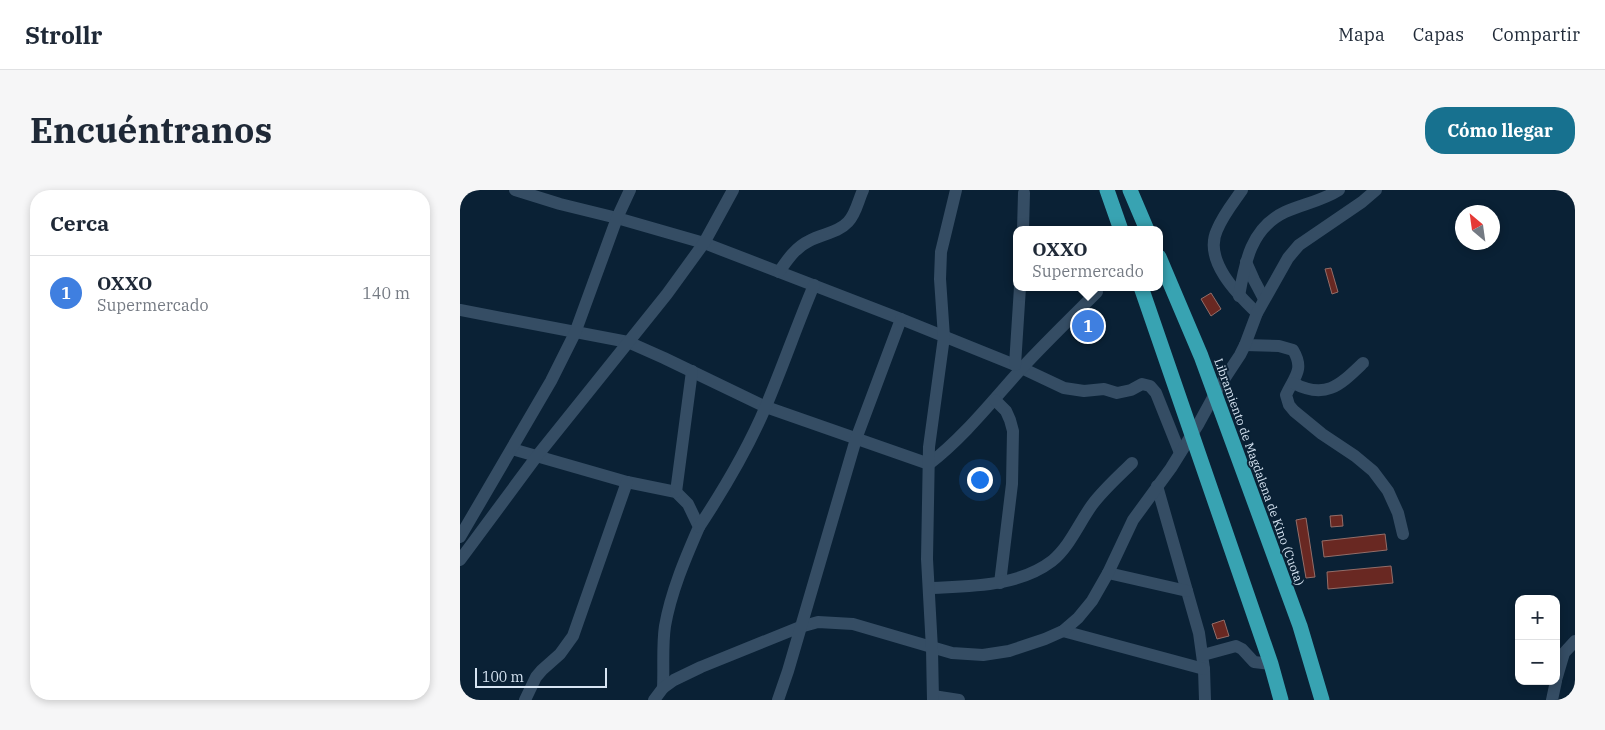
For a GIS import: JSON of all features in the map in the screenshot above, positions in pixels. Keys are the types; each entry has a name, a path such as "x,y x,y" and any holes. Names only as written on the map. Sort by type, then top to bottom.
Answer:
{"highway":[{"path":"1107,190 1120,226"},
{"path":"1130,190 1145,226"},
{"name":"Libramiento de Magdalena de Kino (Cuota)","path":"1163,266 1192,333 1300,626 1322,700"},
{"path":"1142,291 1271,664 1281,700"}],"street":[{"path":"515,190 704,243 901,319 1064,388 1084,391 1097,389 1124,393 1142,384 1150,386 1156,393 1180,453"},
{"path":"460,537 552,381 575,333 617,218 630,190"},
{"path":"460,560 537,456 667,294 704,243 733,190"},
{"path":"779,272 790,256 807,241 837,230 847,224 863,190"},
{"path":"956,190 941,252 940,279 944,337 929,447 927,559 930,588 933,698 959,700"},
{"path":"1242,190 1226,212 1216,230 1214,240 1217,260 1230,285 1257,313"},
{"path":"1239,296 1246,262 1253,241 1264,228 1274,218 1322,199 1339,190"},
{"path":"654,700 662,688 701,667 800,627 818,622 853,624 952,654 983,655 1009,651 1063,631 1078,618 1092,601 1108,574 1133,520 1180,453 1246,345 1257,313 1288,258 1298,245 1362,202 1376,190"},
{"path":"1023,226 1024,193"},
{"path":"1246,262 1264,299"},
{"path":"662,688 665,628 671,599 687,555 699,527 744,453 766,407 814,285"},
{"path":"1018,367 1020,291"},
{"path":"929,464 958,439 995,400 1018,367 1097,292"},
{"path":"460,310 628,342 766,407 929,464"},
{"path":"778,700 856,439 901,319"},
{"path":"1246,345 1279,346 1293,350 1298,362 1299,371 1286,395 1289,405 1322,434 1355,456 1373,471 1398,513 1403,534"},
{"path":"1293,382 1308,388 1329,390 1343,382 1363,363"},
{"path":"676,492 692,371"},
{"path":"995,400 1006,411 1013,431 1012,484 1000,583"},
{"path":"512,449 627,482 676,492 688,504 699,527"},
{"path":"930,588 1000,583 1031,572 1052,560 1074,533 1091,506 1132,463"},
{"path":"525,700 536,677 560,654 573,636 627,482"},
{"path":"1157,486 1203,655 1205,700"},
{"path":"1108,574 1187,591"},
{"path":"1063,631 1204,668"},
{"path":"1560,667 1564,653 1575,642"},
{"path":"1203,655 1236,646 1242,649 1254,662 1271,664"},
{"path":"1552,700 1555,685"}],"building":[{"path":"1331,268 1338,292 1332,294 1325,269"},
{"path":"1211,293 1221,309 1211,316 1201,299"},
{"path":"1342,515 1343,526 1331,527 1330,516"},
{"path":"1306,518 1315,577 1306,578 1296,520"},
{"path":"1385,534 1387,550 1324,557 1322,541"},
{"path":"1391,566 1393,583 1328,589 1327,572"},
{"path":"1224,620 1229,636 1217,639 1212,624"}],"place":[{"name":"OXXO","path":"1088,326"}]}
